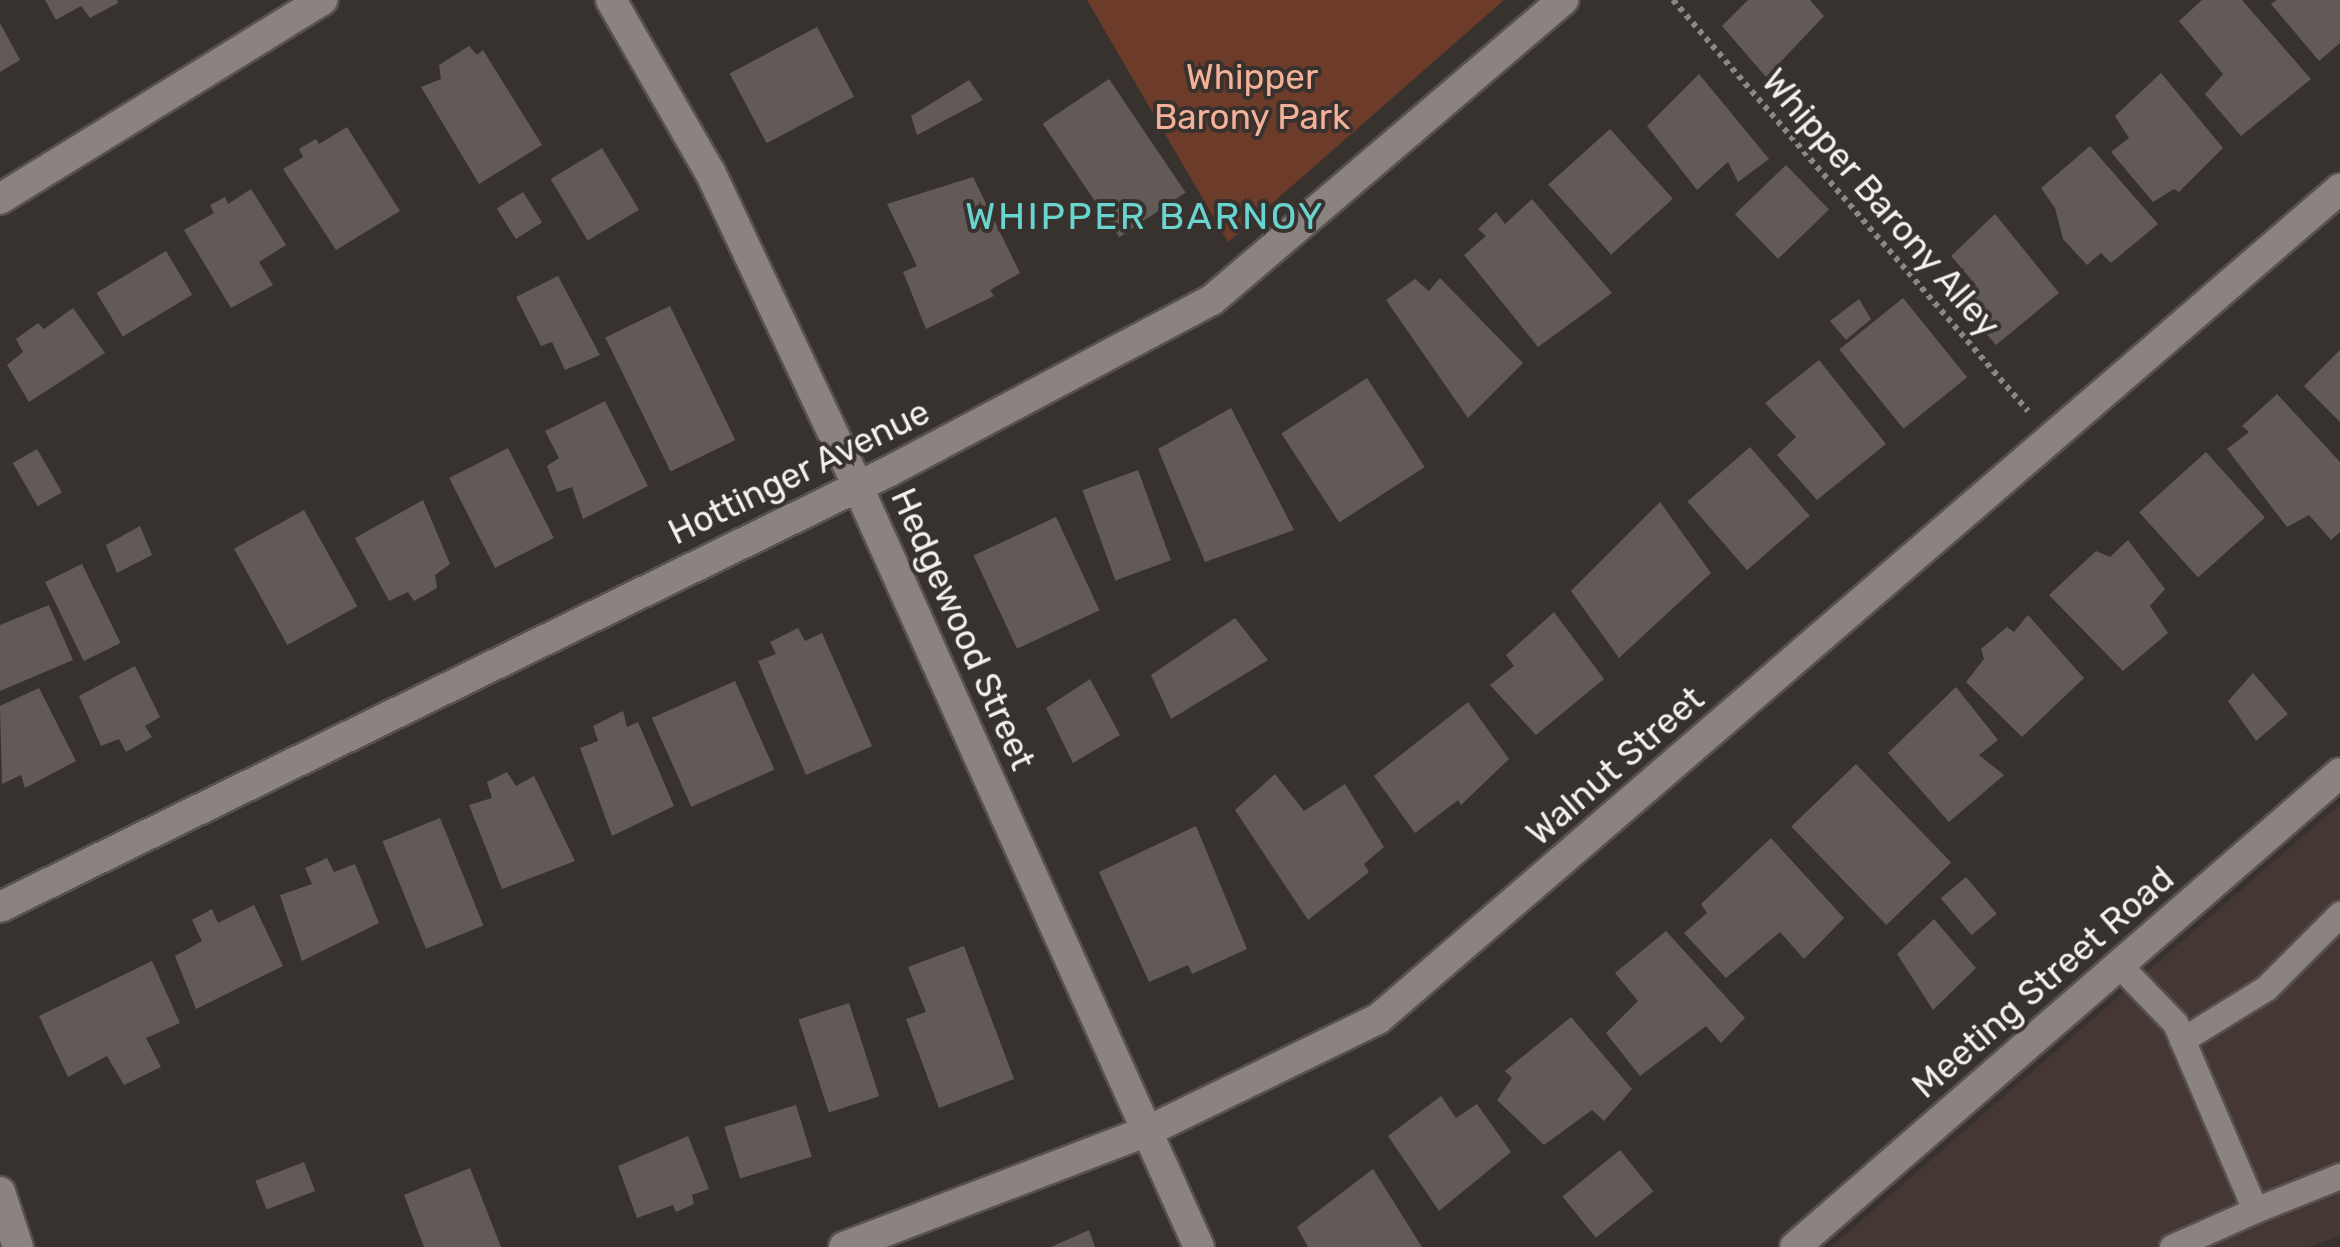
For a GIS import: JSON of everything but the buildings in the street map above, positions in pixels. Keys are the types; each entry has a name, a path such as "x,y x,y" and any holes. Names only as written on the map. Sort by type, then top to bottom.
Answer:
{"street":[{"path":"0,199 322,0"},
{"name":"Hedgewood Street","path":"611,0 710,172 857,484 1199,1247"},
{"name":"Hottinger Avenue","path":"0,907 888,472 1212,300 1564,0"},
{"name":"Walnut Street","path":"844,1247 1148,1130 1378,1019 2340,189"},
{"name":"Meeting Street Road","path":"1795,1247 2340,773"},
{"path":"0,1192 18,1247"}],"lane":[{"path":"2182,1040 2266,988 2340,914"},
{"path":"2119,965 2176,1023 2255,1210"},
{"path":"2172,1247 2340,1176"}],"path":[{"name":"Whipper Barony Alley","path":"1673,0 2051,439"}],"shaded area":[{"path":"2340,804 2340,1235 2309,1247 1831,1247"}],"green space":[{"name":"Whipper Barony Park","path":"1087,0 1504,0 1228,242"}],"district":[{"name":"WHIPPER BARNOY","path":"1145,217"}]}
